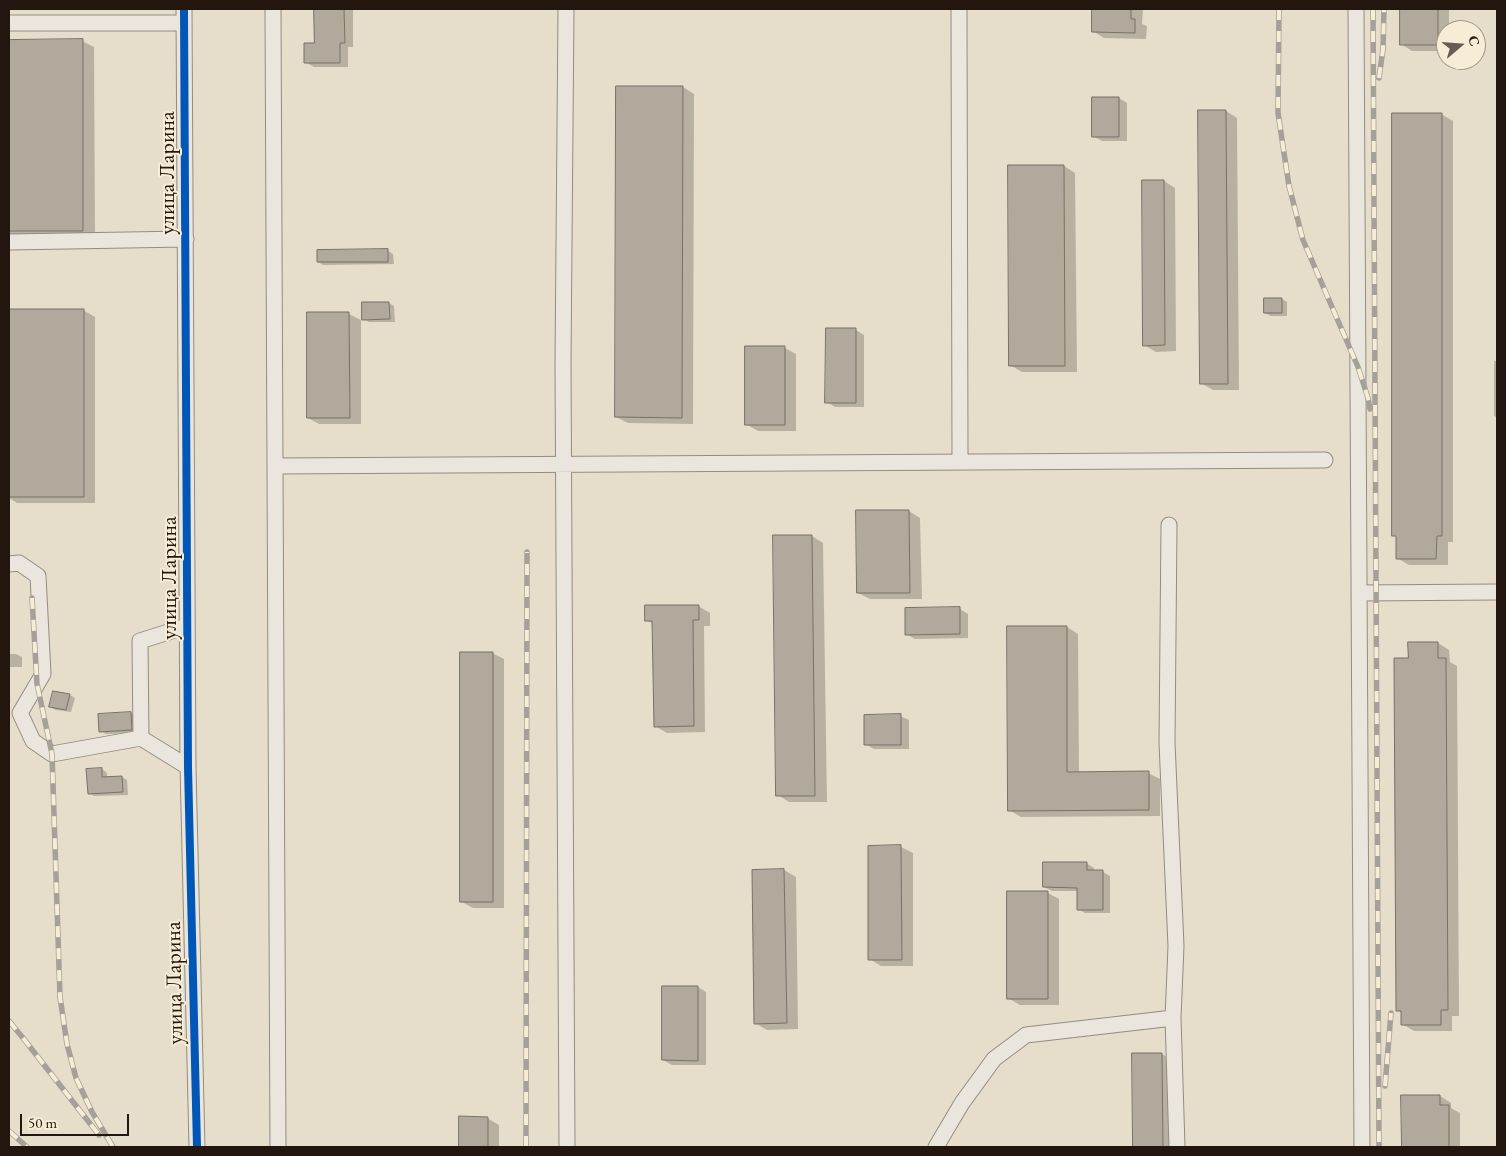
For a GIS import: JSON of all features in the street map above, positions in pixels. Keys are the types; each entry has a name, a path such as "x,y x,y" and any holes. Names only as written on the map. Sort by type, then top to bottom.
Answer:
{"street":[{"path":"273,9 278,1147"},
{"path":"566,9 563,462 567,1147"},
{"path":"959,9 960,460"},
{"path":"1356,9 1362,1147"},
{"path":"9,23 184,16"},
{"name":"улица Ларина","path":"184,16 188,767 197,1147"},
{"path":"9,242 186,239"},
{"path":"276,466 563,462 1325,460"},
{"path":"1168,525 1167,743 1176,946 1173,1018 1177,1147"},
{"path":"9,564 19,563 38,576 43,674 14,710 33,741 52,754 141,738 188,767"},
{"path":"1360,593 1497,592"},
{"path":"141,738 140,641 187,626"},
{"path":"936,1147 962,1103 994,1059 1026,1035 1173,1018"}],"building":[{"path":"314,9 344,9 345,43 340,43 340,63 304,63 304,43 314,43"},
{"path":"1092,9 1131,9 1131,19 1135,19 1135,33 1092,32"},
{"path":"1400,9 1438,9 1436,45 1400,45"},
{"path":"83,39 83,231 9,231 9,40"},
{"path":"616,86 683,86 682,418 615,417"},
{"path":"1092,97 1119,97 1119,137 1092,137"},
{"path":"1198,110 1226,110 1228,384 1200,384"},
{"path":"1392,113 1442,113 1442,536 1437,536 1436,559 1396,559 1396,536 1392,536"},
{"path":"1008,165 1064,165 1065,366 1009,366"},
{"path":"1142,180 1164,180 1165,345 1143,346"},
{"path":"388,249 388,262 317,262 317,250"},
{"path":"1264,298 1282,298 1282,313 1264,313"},
{"path":"362,302 389,302 390,319 362,320"},
{"path":"9,309 84,309 84,497 9,497"},
{"path":"307,312 349,312 350,418 307,418"},
{"path":"826,328 856,328 856,403 825,403"},
{"path":"745,346 785,346 785,425 745,425"},
{"path":"856,510 909,510 910,593 857,593"},
{"path":"773,535 812,535 815,796 776,796"},
{"path":"645,605 699,605 699,620 693,620 694,726 654,727 652,621 645,621"},
{"path":"960,607 960,634 905,635 905,608"},
{"path":"1007,626 1067,626 1067,772 1149,771 1149,810 1008,811"},
{"path":"1408,642 1438,642 1438,658 1446,658 1448,1010 1441,1010 1441,1025 1401,1025 1401,1011 1396,1011 1394,658 1408,658"},
{"path":"460,652 493,652 493,902 460,902"},
{"path":"53,691 70,694 66,710 49,707"},
{"path":"131,712 132,730 99,732 98,714"},
{"path":"901,714 901,745 864,745 864,715"},
{"path":"102,768 102,777 122,776 123,792 88,794 86,769"},
{"path":"901,845 902,960 868,960 868,846"},
{"path":"1043,862 1087,862 1087,870 1103,870 1103,910 1077,910 1077,888 1043,887"},
{"path":"784,869 787,1023 754,1024 752,870"},
{"path":"1007,891 1048,891 1048,999 1007,999"},
{"path":"662,986 698,986 698,1061 662,1060"},
{"path":"1132,1053 1162,1053 1163,1147 1133,1147"},
{"path":"1401,1095 1440,1095 1440,1105 1449,1105 1449,1147 1402,1147"},
{"path":"459,1116 488,1117 488,1147 459,1147"}],"railway":[{"path":"1279,9 1278,113 1289,186 1303,240 1358,367 1370,409"},
{"path":"1373,9 1379,1147"},
{"path":"1379,78 1383,49 1384,9"},
{"path":"526,1147 527,552"},
{"path":"32,598 37,684 52,754 60,997 67,1044 76,1078 92,1112 113,1147"},
{"path":"1385,1086 1391,1013"},
{"path":"9,1021 99,1135"},
{"path":"9,1131 27,1147"}],"cycle path":[{"path":"184,9 188,767 197,1147"}]}
